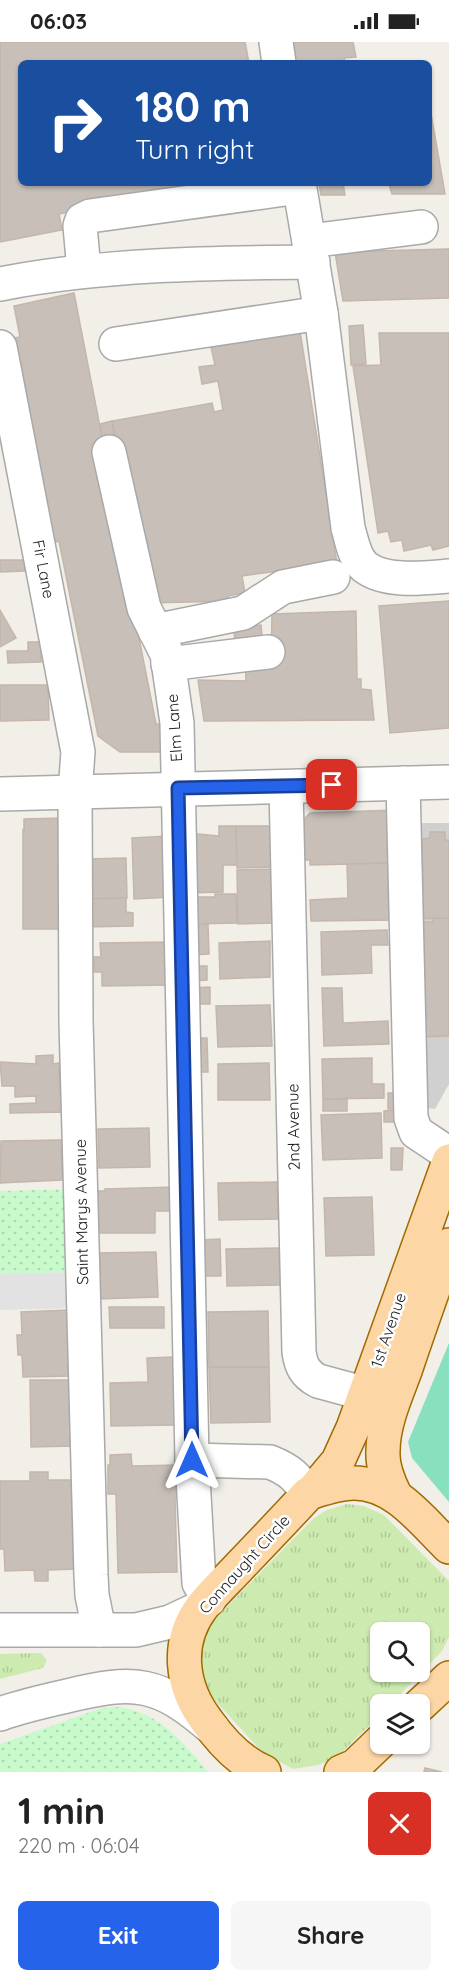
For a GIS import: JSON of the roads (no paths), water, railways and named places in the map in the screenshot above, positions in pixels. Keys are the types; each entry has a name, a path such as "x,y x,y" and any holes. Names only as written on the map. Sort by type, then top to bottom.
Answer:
{"main road":[{"name":"1st Avenue","path":"395,1494 388,1479 383,1450 380,1397 449,1161"},
{"name":"1st Avenue","path":"310,1493 338,1461 380,1397 449,1245"},
{"path":"310,1493 353,1483 375,1486 395,1494 449,1547"},
{"name":"Connaught Circle","path":"253,1768 213,1729 197,1708 190,1693 183,1662 187,1634 205,1603 310,1493"},
{"path":"430,1696 449,1678"},
{"path":"348,1770 370,1751"}],"street":[{"path":"276,42 279,60"},
{"path":"84,270 80,226 82,220 90,216 292,186"},
{"path":"299,186 321,313 348,528 355,552 364,566 378,574 401,577 449,576"},
{"path":"0,284 84,270 311,252 421,227"},
{"path":"116,344 321,313"},
{"name":"Fir Lane","path":"0,347 73,722 78,752 75,792"},
{"name":"Elm Lane","path":"109,452 144,608 165,647 177,723 192,1460 198,1583 205,1603"},
{"path":"155,631 243,613 283,587 333,577"},
{"path":"168,664 268,652"},
{"path":"0,794 449,782"},
{"path":"403,783 411,1118 416,1132 449,1154"},
{"name":"2nd Avenue","path":"286,787 301,1365 308,1376 318,1381 380,1397"},
{"name":"Saint Marys Avenue","path":"75,792 76,1021 89,1528 92,1595 99,1630"},
{"path":"192,1460 270,1462 296,1476 310,1493"},
{"path":"0,1630 136,1630 154,1627 205,1603"},
{"path":"6,1710 104,1687 127,1686 161,1693 194,1713 213,1729"}]}
